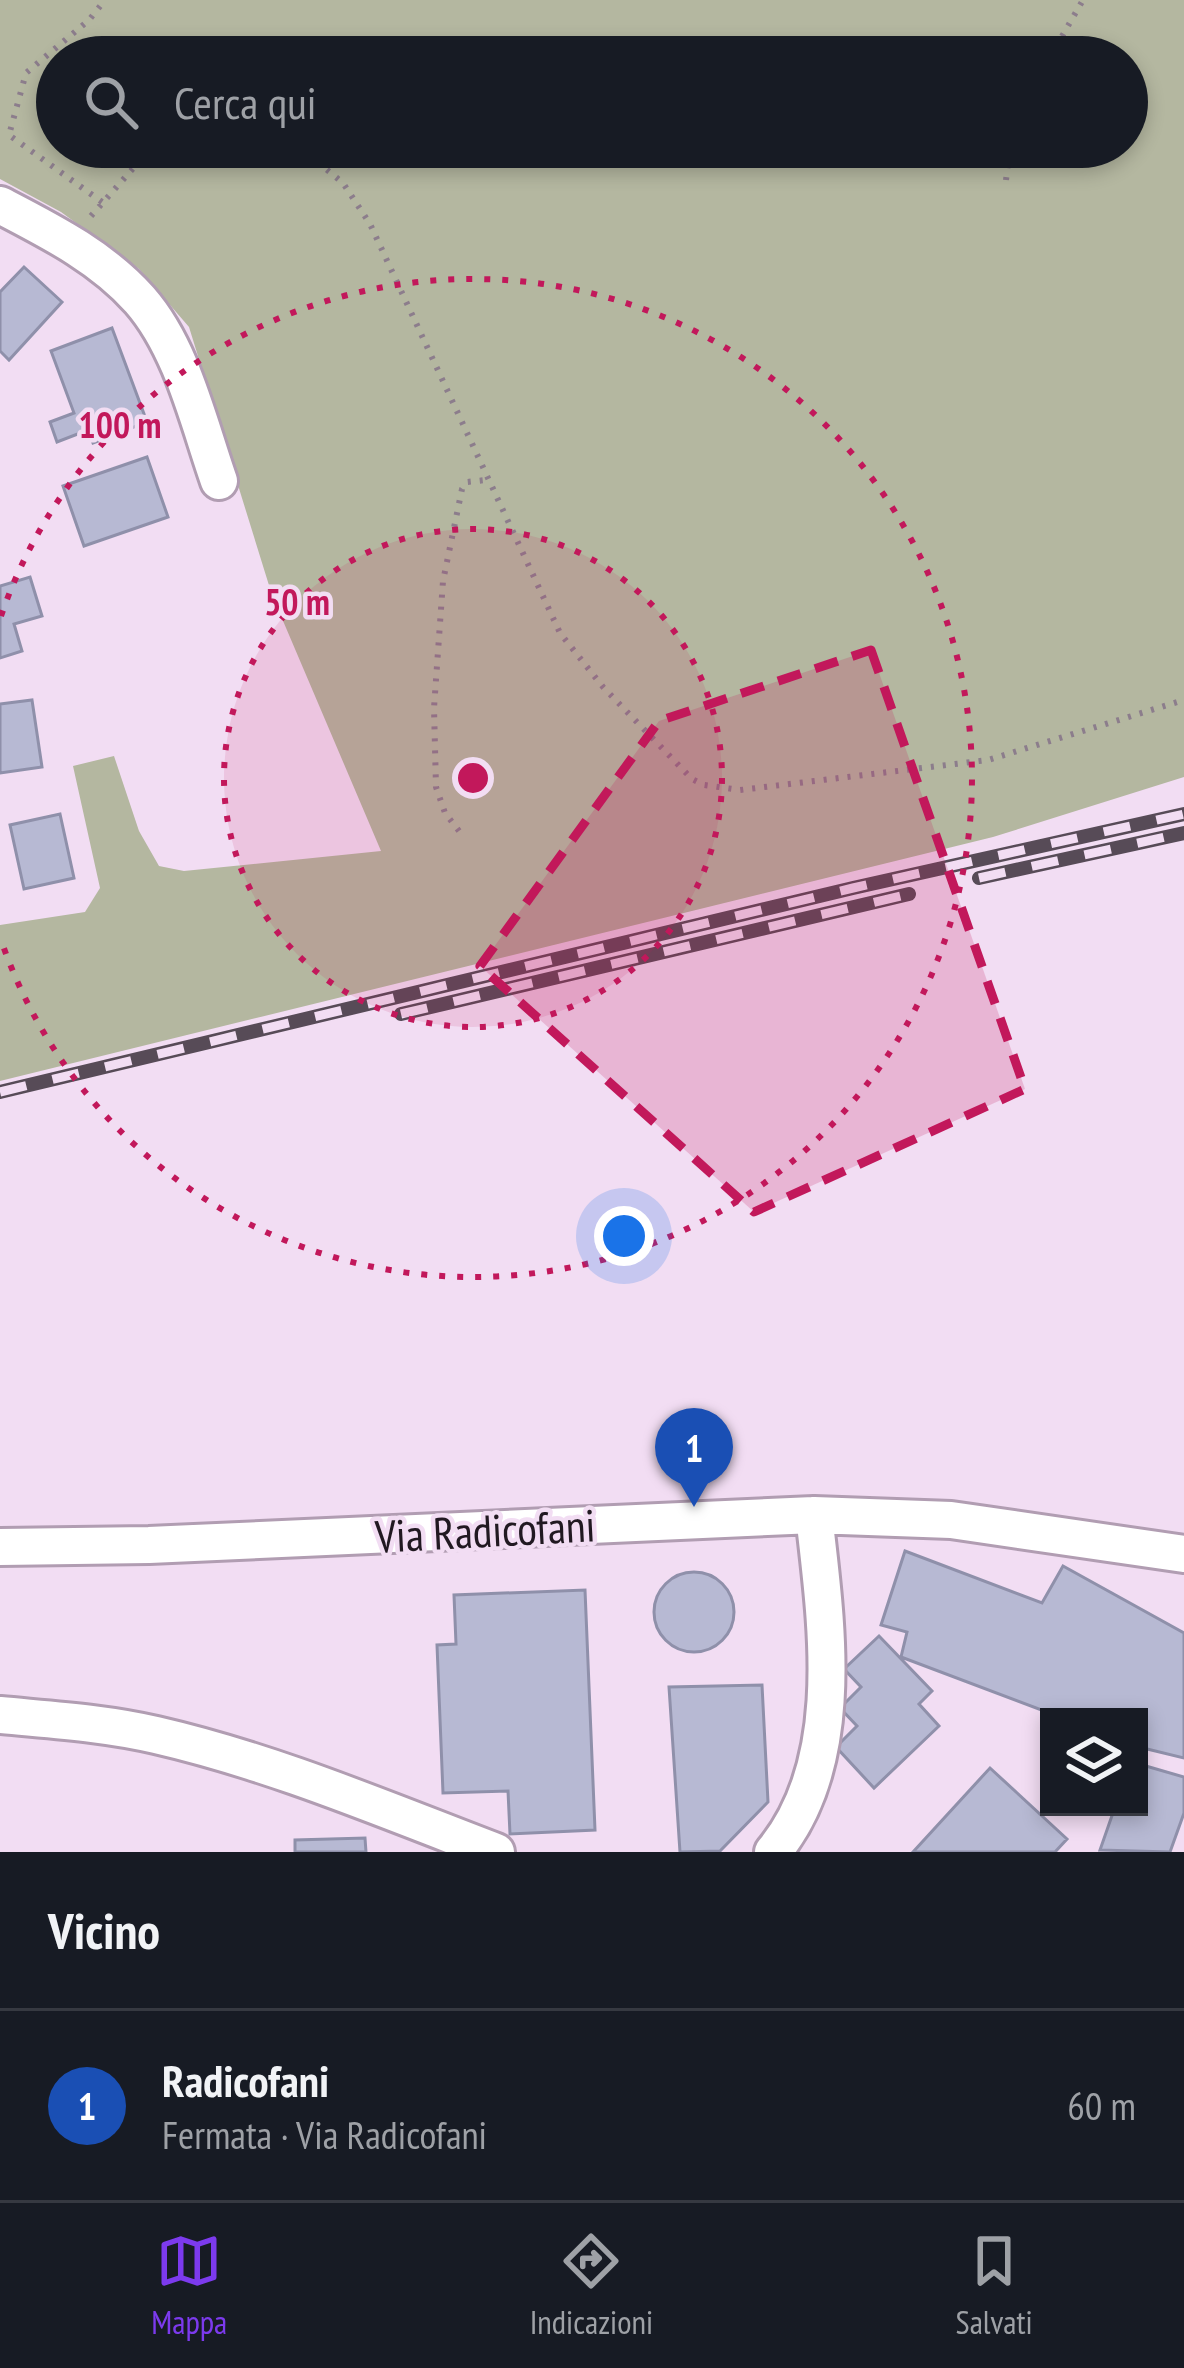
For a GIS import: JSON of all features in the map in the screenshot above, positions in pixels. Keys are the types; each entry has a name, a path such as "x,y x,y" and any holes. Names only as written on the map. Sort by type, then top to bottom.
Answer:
{"street":[{"path":"0,205 69,242 123,284 152,317 179,370 219,481"},
{"path":"773,1852 795,1819 820,1738 826,1646 814,1515"},
{"name":"Via Radicofani","path":"0,1547 149,1545 814,1515 951,1520 1184,1554"},
{"path":"0,1715 151,1733 250,1760 496,1852"}],"path":[{"path":"70,36 105,0"},
{"path":"1062,36 1083,0"},
{"path":"36,65 26,73 9,135 36,154"},
{"path":"55,168 103,202"},
{"path":"69,242 133,168"},
{"path":"325,168 343,183 370,224 560,633 603,687 692,779 740,790 988,760 1184,700"},
{"path":"1006,180 1007,168"},
{"path":"459,831 445,814 436,787 434,708 443,581 462,489 467,482 486,480"}],"highlighted area":[{"path":"871,650 1025,1089 754,1212 480,966 659,721"}],"green space":[{"path":"0,0 1184,0 1184,777 993,837 0,1081 0,925 85,912 100,888 73,766 114,756 139,831 159,866 184,871 381,851 272,595 189,327 139,269 61,212 0,179"}],"building":[{"path":"24,267 62,302 9,360 0,351 0,292"},
{"path":"112,328 147,422 93,443 88,430 57,442 50,422 74,413 51,351"},
{"path":"147,457 168,517 84,546 63,486"},
{"path":"30,577 42,616 14,624 22,651 0,658 0,586"},
{"path":"32,700 42,767 0,773 0,704"},
{"path":"60,814 74,878 24,889 10,825"},
{"path":"905,1551 1042,1603 1063,1566 1184,1633 1184,1758 1148,1749 1148,1708 1040,1709 901,1657 907,1632 881,1625"},
{"path":"694,1572 723,1583 734,1612 723,1641 694,1652 665,1641 654,1612 665,1583"},
{"path":"585,1590 595,1830 510,1834 508,1791 443,1793 437,1645 456,1644 454,1595"},
{"path":"879,1636 932,1691 919,1704 939,1726 874,1788 836,1747 857,1726 840,1708 861,1687 844,1669"},
{"path":"762,1685 768,1802 720,1851 680,1852 669,1687"},
{"path":"1148,1767 1184,1777 1184,1813 1170,1852 1100,1850 1112,1816 1148,1816"},
{"path":"990,1768 1067,1839 1055,1852 913,1852"},
{"path":"365,1838 366,1852 295,1852 295,1840"}],"railway":[{"path":"0,1092 853,888 1184,814"},
{"path":"979,878 1184,833"},
{"path":"401,1014 909,894"}],"place":[{"name":"Radicofani","path":"694,1507"}]}
